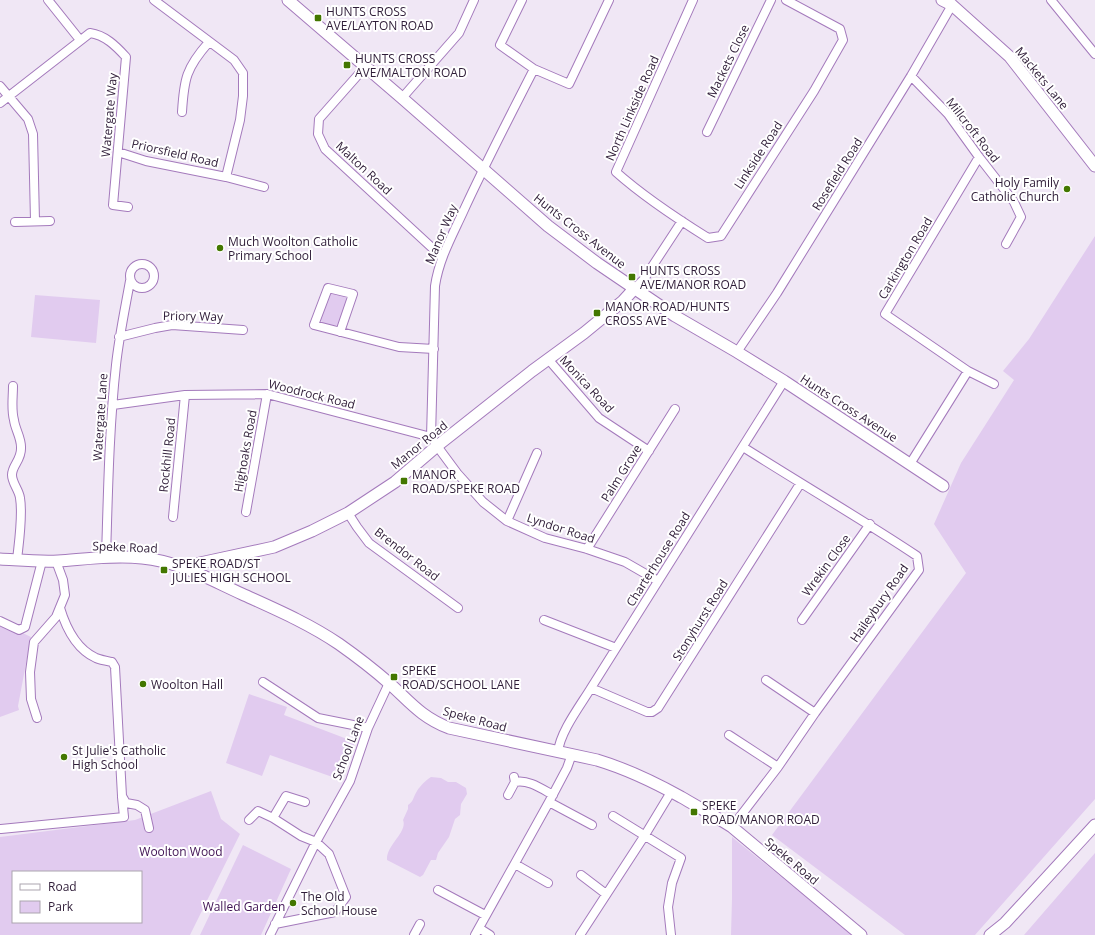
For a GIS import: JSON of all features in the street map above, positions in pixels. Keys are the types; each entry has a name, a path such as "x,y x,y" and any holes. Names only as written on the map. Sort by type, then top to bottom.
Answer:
{"street":[{"path":"0,103 80,40 48,0"},
{"name":"Priorsfield Road","path":"154,0 234,60 242,73 243,96 240,120 226,176"},
{"name":"Hunts Cross Avenue","path":"288,0 548,226 634,289 675,316 784,381 943,486"},
{"path":"402,98 459,32 474,0"},
{"path":"522,0 500,45 534,69 569,84 609,0"},
{"name":"North Linkside Road","path":"682,221 628,183 616,172 693,0"},
{"name":"Mackets Close","path":"707,132 771,0"},
{"name":"Linkside Road","path":"682,221 708,238 721,236 814,91 843,40 840,29 786,0"},
{"path":"1051,0 1095,54"},
{"name":"Rosefield Road","path":"737,352 777,293 911,76 947,2"},
{"name":"Mackets Lane","path":"947,2 1010,57 1095,166"},
{"name":"Watergate Way","path":"80,40 90,33 99,34 126,56 113,205 128,207"},
{"path":"182,112 183,91 187,74 192,62 209,42"},
{"name":"Malton Road","path":"365,67 319,119 318,134 325,149 442,257"},
{"name":"Manor Way","path":"434,441 435,286 437,272 442,257 534,69"},
{"name":"Millcroft Road","path":"911,76 948,114 1014,202 1021,216 1006,244"},
{"path":"0,86 28,119 33,134 35,221"},
{"name":"Priorsfield Road","path":"118,152 146,161 226,176 264,187"},
{"name":"Carkington Road","path":"968,371 885,314 979,157"},
{"path":"15,222 50,221"},
{"path":"634,289 644,278 682,221"},
{"name":"Watergate Lane","path":"106,557 109,455 113,405 119,337 130,281"},
{"path":"340,332 353,294 328,288 314,325 399,348 434,349"},
{"name":"Manor Road","path":"194,572 196,566 200,563 274,547 312,531 348,513 395,482 434,441 584,333 623,301 634,289"},
{"name":"Priory Way","path":"119,337 172,325 243,330"},
{"name":"Monica Road","path":"548,359 599,418 649,451"},
{"path":"910,464 968,371 994,384"},
{"name":"Charterhouse Road","path":"558,752 563,734 591,688 784,381"},
{"path":"13,386 12,413 22,449 12,475 18,491 20,504 17,560"},
{"name":"Woodrock Road","path":"113,405 185,395 267,394 434,441"},
{"name":"Highoaks Road","path":"246,512 267,394"},
{"name":"Rockhill Road","path":"173,517 185,395"},
{"name":"Palm Grove","path":"587,549 675,409"},
{"name":"Lyndor Road","path":"434,441 457,473 483,502 507,521 545,538 587,549 624,562 658,581"},
{"name":"Haileybury Road","path":"732,827 778,767 815,713 919,570 917,556 870,524 800,484 742,447"},
{"path":"507,521 537,453"},
{"name":"Stonyhurst Road","path":"591,688 648,712 652,712 658,708 800,484"},
{"name":"Brendor Road","path":"348,513 369,543 458,608"},
{"name":"Wrekin Close","path":"802,620 870,524"},
{"name":"Speke Road","path":"0,559 56,561 106,557 142,558 162,561 194,572 300,621 324,634 357,657 389,683 420,712 438,723 449,728 572,754 618,766 639,775 714,815 732,827 861,935"},
{"path":"0,621 20,630 24,627 42,561"},
{"path":"37,718 31,699 30,687 30,672 34,642 56,617 65,595 63,580 56,561"},
{"path":"1,829 124,817 116,667 112,662 98,659 80,647 68,628 60,608"},
{"path":"544,620 616,648"},
{"path":"766,680 815,713"},
{"path":"263,682 318,718 368,728"},
{"name":"School Lane","path":"270,935 316,842 350,781 368,728 389,683"},
{"path":"729,735 778,767"},
{"path":"490,935 477,932 485,915 551,798 567,768 572,754"},
{"path":"508,795 514,779 532,784 592,825"},
{"path":"580,935 646,835 671,792"},
{"path":"122,796 126,803 137,805 145,810 149,828"},
{"path":"274,818 286,796 305,802"},
{"path":"249,820 258,811 274,818 301,836 316,842 330,854 346,897 336,912 275,924"},
{"path":"613,816 681,858 672,883 668,907 671,935"},
{"path":"990,935 1005,923 1095,825"},
{"path":"515,864 548,882"},
{"path":"581,876 606,894"},
{"path":"438,890 485,915"},
{"path":"414,935 420,924"}],"green space":[{"path":"1095,236 1095,799 975,935 905,935 772,835 966,573 934,524 961,463 1014,380 1003,371 1029,339"},
{"path":"330,293 340,294 347,299 347,303 338,325 333,326 322,323 320,317"},
{"path":"35,295 100,300 96,343 31,337"},
{"path":"0,622 31,637 18,706 19,710 0,717"},
{"path":"249,694 287,707 284,715 355,742 341,780 270,755 262,776 226,763"},
{"path":"431,777 441,778 448,782 456,782 466,788 467,794 461,804 460,815 455,819 449,837 438,853 436,860 431,860 423,875 420,877 387,860 390,849 404,825 403,820 408,809 408,805 420,787"},
{"name":"Woolton Wood","path":"211,791 221,819 240,834 190,935 0,935 0,837 135,820"},
{"path":"732,837 853,935 731,935"},
{"name":"Walled Garden","path":"243,845 291,869 261,935 200,935"},
{"path":"1095,853 1095,935 1024,935"}],"place":[{"name":"HUNTS CROSS AVE/LAYTON ROAD","path":"318,18"},
{"name":"HUNTS CROSS AVE/MALTON ROAD","path":"347,65"},
{"name":"Holy Family Catholic Church","path":"1067,189"},
{"name":"Much Woolton Catholic Primary School","path":"220,248"},
{"name":"HUNTS CROSS AVE/MANOR ROAD","path":"632,277"},
{"name":"MANOR ROAD/HUNTS CROSS AVE","path":"597,313"},
{"name":"MANOR ROAD/SPEKE ROAD","path":"404,481"},
{"name":"SPEKE ROAD/ST JULIES HIGH SCHOOL","path":"164,570"},
{"name":"SPEKE ROAD/SCHOOL LANE","path":"394,677"},
{"name":"Woolton Hall","path":"143,684"},
{"name":"St Julie's Catholic High School","path":"64,757"},
{"name":"SPEKE ROAD/MANOR ROAD","path":"694,812"},
{"name":"The Old School House","path":"293,903"}]}
